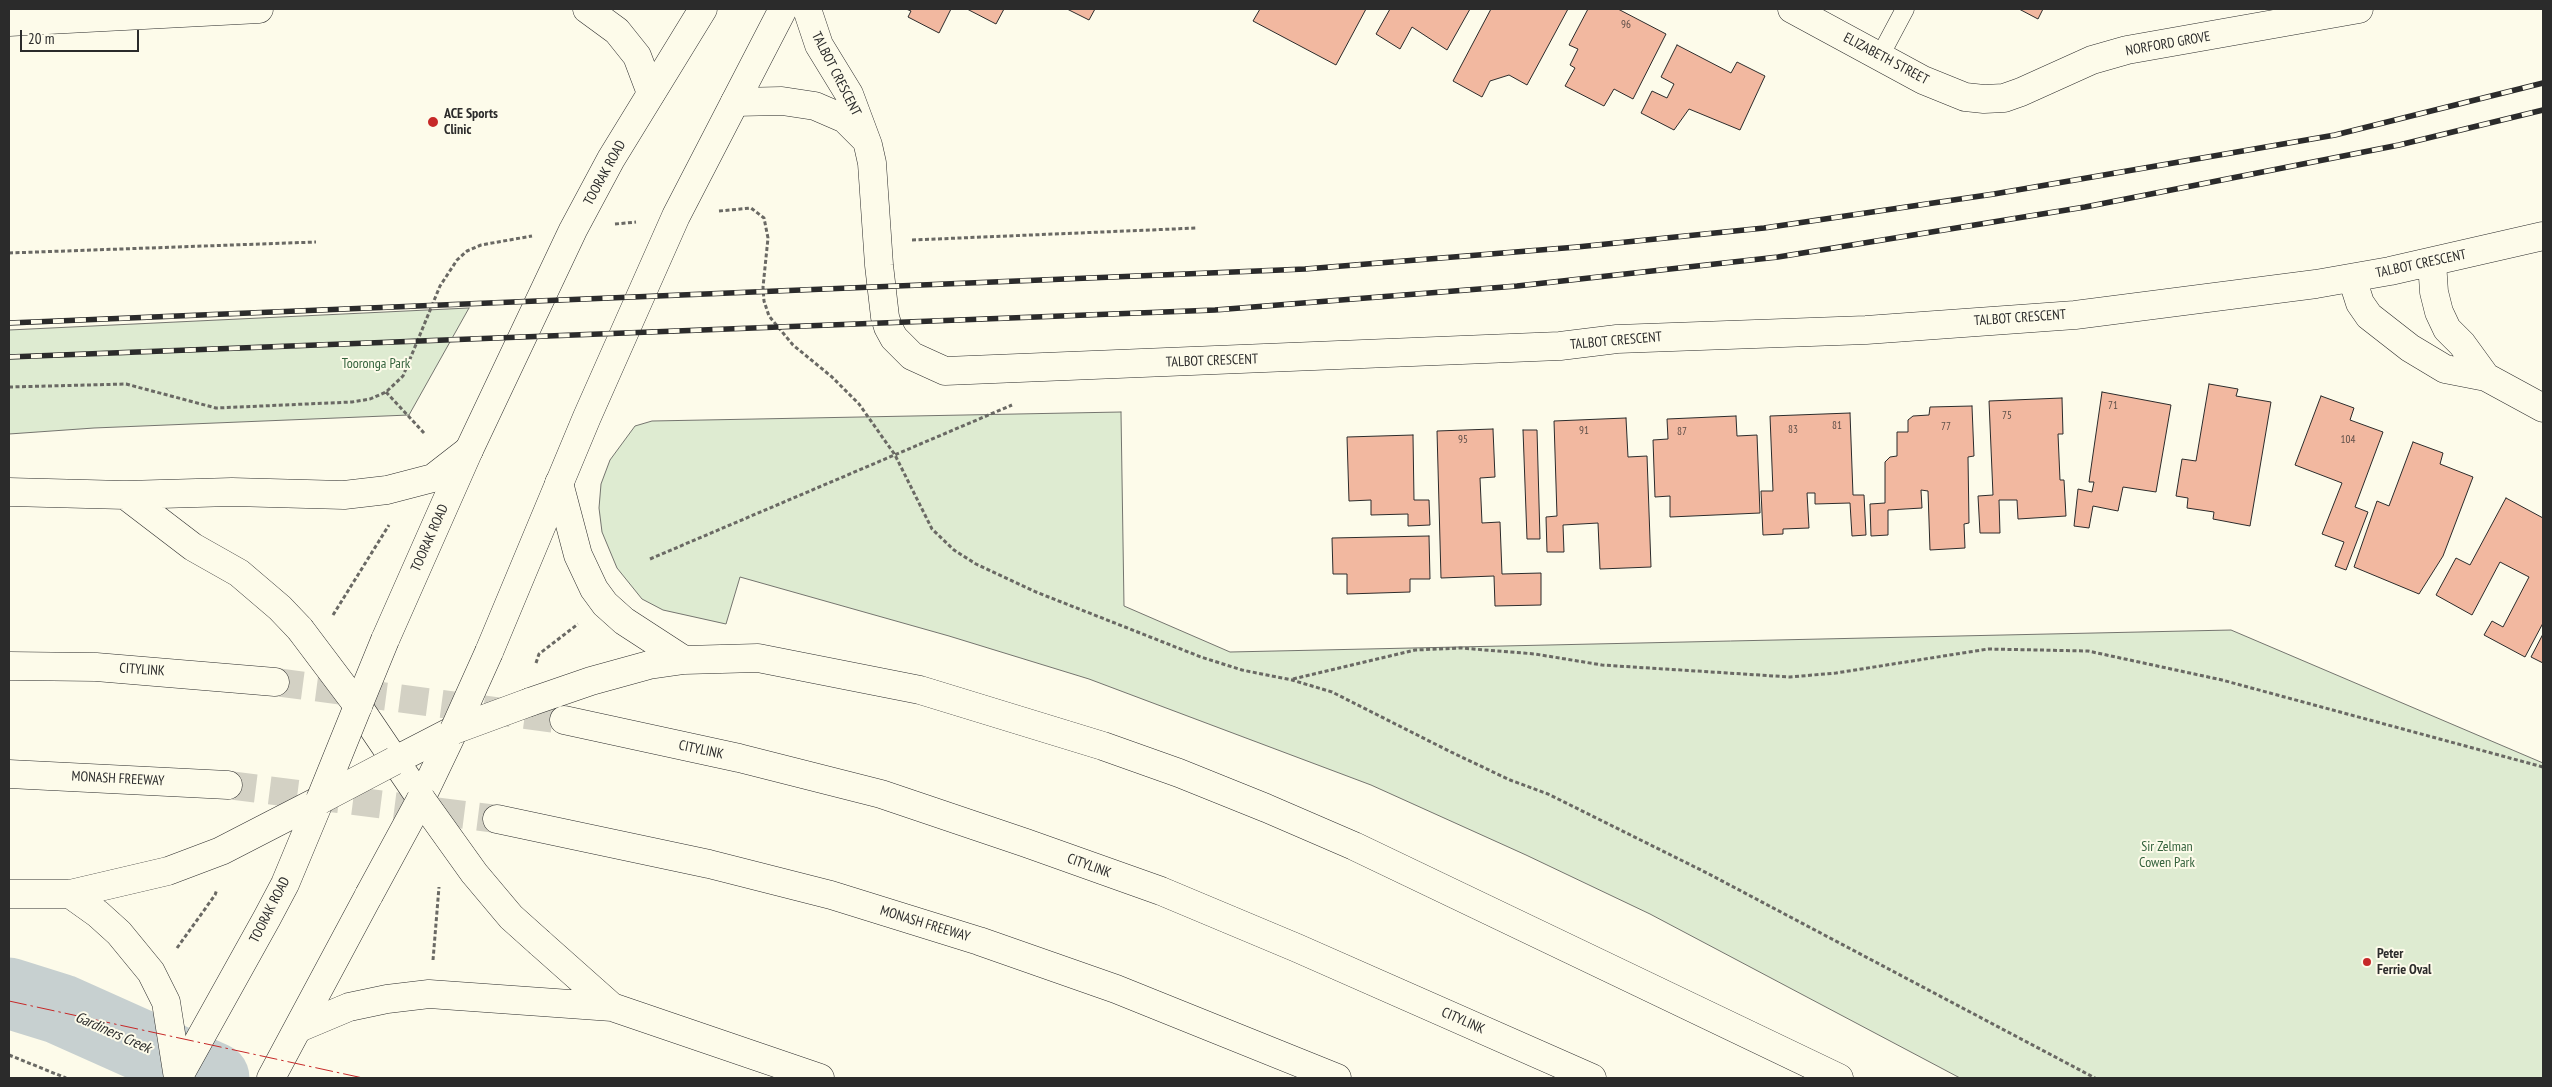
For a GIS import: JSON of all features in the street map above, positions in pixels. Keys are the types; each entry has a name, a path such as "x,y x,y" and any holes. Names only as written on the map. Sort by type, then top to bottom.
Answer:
{"main road":[{"path":"9,22 259,9"},
{"path":"587,9 617,31 637,56 651,92"},
{"name":"TOORAK ROAD","path":"178,1078 284,884 385,640 469,450 573,230 651,92 703,9"},
{"path":"271,1078 420,799 454,730 490,652 559,483 676,216 783,9"},
{"name":"TALBOT CRESCENT","path":"807,9 819,45 849,94 866,140 872,163 877,242 885,317 888,327 894,338 912,356 945,371 1560,346 1618,339 1866,330 2084,314 2197,301 2352,278 2432,262 2543,236"},
{"name":"ELIZABETH STREET","path":"1792,9 1948,91 1984,99"},
{"name":"NORFORD GROVE","path":"1984,99 2004,98 2022,92 2083,64 2127,50 2359,9"},
{"name":"TALBOT CRESCENT","path":"734,102 782,101 815,106 845,119 866,140"},
{"path":"2432,262 2434,292 2439,312 2447,329 2462,344 2486,377"},
{"path":"2352,278 2360,303 2369,316 2410,348 2445,370 2486,377 2543,408"},
{"path":"9,492 124,494 232,492 344,495 387,490 433,478 469,450"},
{"path":"559,483 578,555 594,589 605,604 624,621 684,660"},
{"path":"124,494 193,547 239,574 280,608 300,629 358,706 420,799 474,873 511,917 612,1008"},
{"path":"9,894 62,894 113,886 197,862 454,730 616,673 649,665 684,660 758,658 920,690 1103,746 1179,773 1354,846 1839,1078"},
{"name":"CITYLINK","path":"9,666 96,667 275,682"},
{"name":"CITYLINK","path":"564,720 739,758 880,794 1026,843 1161,891 1297,948 1592,1078"},
{"name":"MONASH FREEWAY","path":"9,774 228,785"},
{"name":"MONASH FREEWAY","path":"497,819 700,862 831,895 979,941 1116,988 1337,1078"},
{"path":"62,894 98,914 119,933 151,972 166,1002 178,1078"},
{"path":"299,1028 349,1007 387,998 429,994 502,998 612,1008 820,1078"}],"lane":[{"path":"1880,56 1905,9"}],"path":[{"path":"9,388 126,384 216,408 352,402 370,399 386,392 403,376 440,286 457,260 467,251 487,244 573,230 742,207 752,208 761,214 766,221 768,238 763,287 764,301 769,316 793,345 859,404 895,455 932,529 954,550 976,564 1036,592 1201,657 1242,670 1292,680 1332,692 1451,752 1510,780 1548,794 1673,855 2095,1078"},
{"path":"877,242 1197,228"},
{"path":"9,253 316,242"},
{"path":"386,392 424,433"},
{"path":"650,559 1012,405"},
{"path":"328,623 389,525"},
{"path":"537,660 539,654 582,621"},
{"path":"1292,680 1415,650 1461,648 1535,654 1602,664 1790,677 1836,673 1988,649 2088,651 2222,680 2543,768"},
{"path":"433,966 440,884"},
{"path":"175,950 215,895 217,887"},
{"path":"9,1056 66,1078"}],"green space":[{"name":"Tooronga Park","path":"469,308 409,415 94,428 9,434 9,330"},
{"name":"Sir Zelman Cowen Park","path":"1121,412 1124,606 1230,652 2231,630 2543,763 2543,1078 1960,1078 1650,914 1526,855 1371,785 1089,679 949,636 740,577 726,624 663,610 642,599 617,568 602,532 599,508 601,484 610,460 635,426 652,421"}],"building":[{"path":"906,9 951,9 939,33 908,17 911,11"},
{"path":"967,9 1004,9 996,24"},
{"path":"1067,9 1095,9 1089,20"},
{"path":"1260,9 1366,9 1336,65 1253,21"},
{"path":"1390,9 1470,9 1447,50 1412,27 1400,49 1376,34"},
{"path":"1491,9 1568,9 1527,85 1509,75 1490,81 1482,97 1453,81"},
{"path":"1588,9 1618,9 1666,34 1633,99 1614,89 1604,106 1565,86 1575,68 1570,65 1578,49 1569,45"},
{"path":"2019,9 2043,9 2038,19"},
{"path":"1677,45 1731,73 1737,62 1765,76 1740,130 1689,109 1674,130 1641,113 1652,91 1667,98 1674,84 1661,77"},
{"path":"2209,384 2238,389 2236,396 2271,402 2250,526 2213,519 2214,512 2187,508 2188,498 2176,496 2182,459 2196,461"},
{"path":"2102,392 2171,405 2156,492 2123,487 2118,511 2093,506 2089,528 2074,526 2078,489 2092,492 2094,482 2089,482"},
{"path":"2321,396 2354,408 2350,420 2383,432 2355,507 2368,512 2346,570 2335,566 2344,542 2322,534 2342,483 2295,465"},
{"path":"2062,398 2063,434 2058,434 2060,480 2064,480 2066,516 2018,519 2017,500 1999,500 2000,533 1980,533 1978,496 1993,495 1989,401"},
{"path":"1972,406 1974,456 1968,457 1969,523 1964,524 1965,548 1930,550 1928,491 1921,490 1922,508 1888,510 1888,535 1871,536 1870,504 1885,503 1885,462 1890,457 1897,456 1897,432 1908,432 1908,420 1913,416 1929,415 1930,407"},
{"path":"1850,413 1853,495 1864,495 1866,535 1852,536 1850,503 1815,504 1815,493 1807,493 1809,528 1783,529 1783,534 1763,535 1761,491 1773,491 1770,416"},
{"path":"1736,416 1737,436 1757,435 1760,513 1670,517 1670,496 1655,497 1653,440 1668,439 1667,419"},
{"path":"1626,418 1628,457 1647,456 1651,567 1600,569 1598,523 1563,525 1564,552 1547,552 1546,517 1557,516 1554,421"},
{"path":"1493,429 1495,477 1480,478 1482,523 1500,522 1502,574 1541,573 1541,605 1495,606 1494,576 1441,578 1437,431"},
{"path":"1523,430 1537,430 1540,539 1527,539"},
{"path":"1413,435 1414,500 1429,500 1430,525 1408,526 1408,514 1371,515 1371,500 1349,501 1347,437"},
{"path":"2413,442 2443,453 2440,464 2473,477 2443,556 2419,594 2354,567 2377,501 2389,506"},
{"path":"2506,498 2543,518 2543,623 2525,657 2484,635 2492,621 2503,627 2529,577 2500,562 2472,615 2436,595 2456,558 2470,565"},
{"path":"1429,536 1430,579 1410,579 1410,592 1347,594 1347,574 1333,574 1332,538"},
{"path":"2543,634 2543,663 2531,657"}],"waterway":[{"name":"Gardiners Creek","path":"9,993 60,1009 214,1078"}],"tunnel":[{"path":"275,682 564,720"},
{"path":"228,785 497,819"}],"railway":[{"path":"9,323 1305,269 1577,247 1764,228 1994,194 2335,135 2543,83"},
{"path":"9,357 1215,310 1517,286 1778,257 2085,207 2399,145 2543,110"}],"power":[{"path":"9,1001 363,1078"}],"place":[{"name":"ACE Sports Clinic","path":"433,122"},
{"name":"Peter Ferrie Oval","path":"2367,962"}]}
